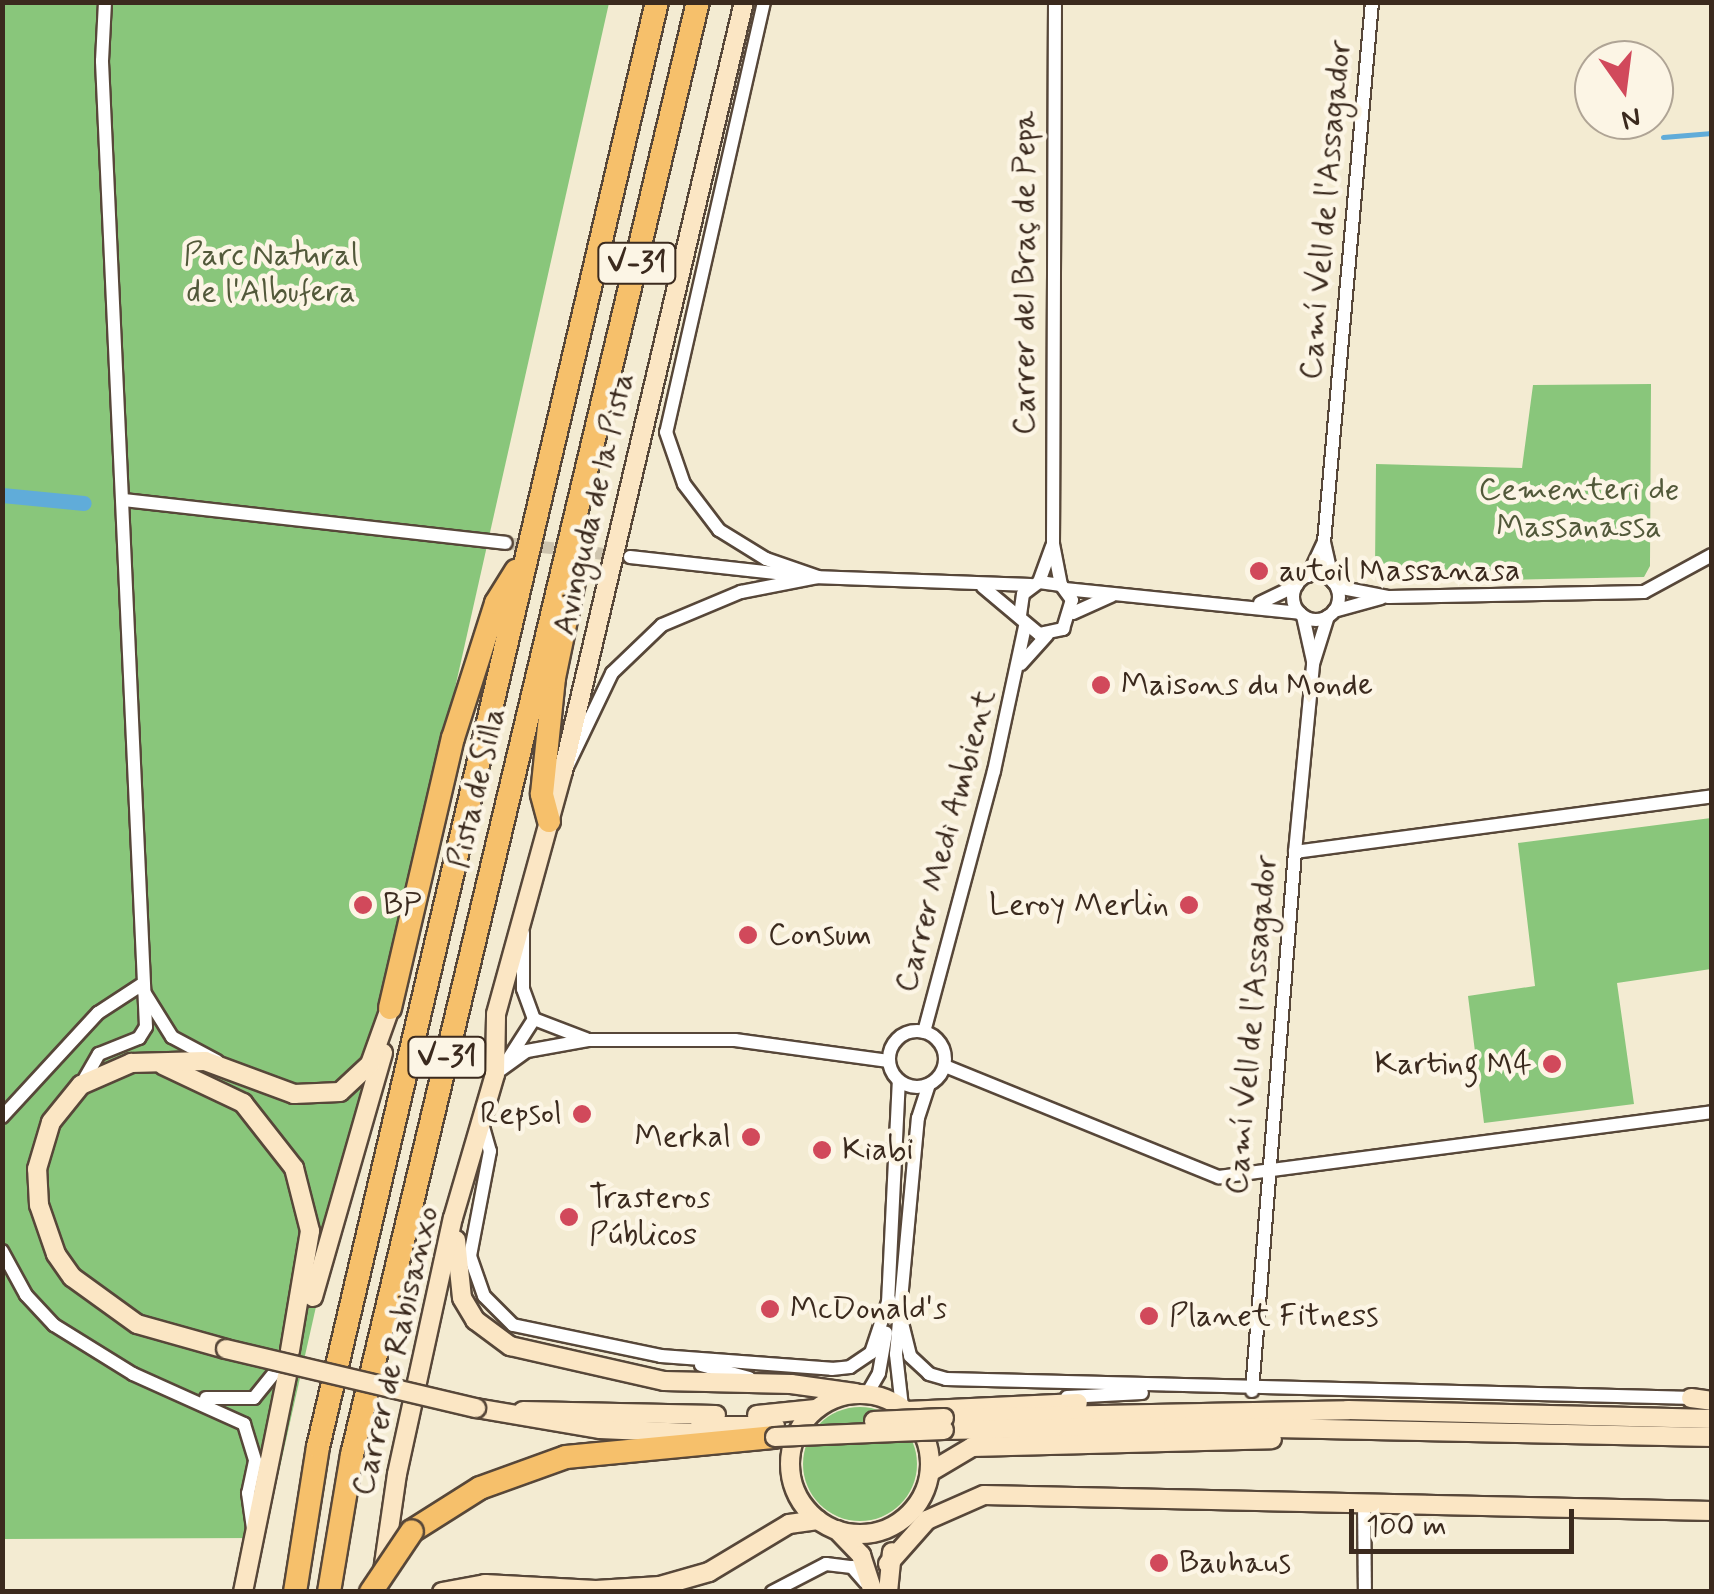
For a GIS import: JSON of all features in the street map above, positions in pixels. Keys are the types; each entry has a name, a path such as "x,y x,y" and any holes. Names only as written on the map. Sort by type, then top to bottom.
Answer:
{"highway":[{"name":"Pista de Silla","path":"295,1592 318,1447 514,552 656,2"},
{"name":"Pista de Silla","path":"329,1592 352,1456 698,2"},
{"path":"550,821 542,794 554,678 580,558 576,524"},
{"path":"390,1008 454,738 514,552"},
{"path":"371,1592 412,1531 480,1488 566,1456 775,1431"}],"street":[{"path":"105,2 102,61 141,985 146,1028 138,1038 99,1054 81,1085 51,1122 37,1169 39,1205 56,1254 111,1311 226,1348 476,1408 600,1428 775,1431 1348,1410"},
{"name":"Avinguda de la Pista","path":"534,1019 524,989 522,933 744,2"},
{"name":"Avinguda de la Pista","path":"764,2 666,432 684,484 719,530 766,560 818,578"},
{"name":"Carrer del Braç de Pepa","path":"1055,2 1053,544 1063,587"},
{"name":"Camí Vell de l'Assagador","path":"1252,1390 1266,1172 1314,664 1331,614 1335,585 1324,542 1372,2"},
{"path":"123,500 514,552"},
{"name":"Camí Vell de l'Assagador","path":"1314,664 1302,614 1293,600 1324,542"},
{"name":"Carrer del Braç de Pepa","path":"1035,584 1053,544"},
{"path":"1258,604 1302,581 1389,596 1644,592 1712,555"},
{"path":"630,556 818,578 983,587 1035,584 1113,595 1258,604 1302,614 1331,614 1389,596"},
{"path":"563,771 612,673 662,625 741,592 818,578"},
{"path":"1022,621 1035,584"},
{"path":"983,587 1022,621 1046,635 1064,629 1073,613 1113,595"},
{"path":"1063,587 1073,613"},
{"name":"Carrer Medi Ambient","path":"924,1032 1021,664 1022,621"},
{"name":"Carrer Medi Ambient","path":"1021,664 1046,635"},
{"path":"1295,852 1712,796"},
{"name":"Carrer de Rabisanxo","path":"380,1592 397,1474 460,1204 484,1127 495,1074 496,1014 522,933"},
{"path":"141,985 172,1038 200,1047 224,1066 294,1094 340,1092 370,1064 390,1008"},
{"path":"2,1117 98,1013 141,985"},
{"path":"153,1061 243,1103 294,1168 310,1231 291,1346 390,1008"},
{"path":"495,1074 534,1019 558,1033 588,1040"},
{"path":"889,1061 902,1036 924,1032 942,1044 945,1066 929,1085 918,1118 896,1354 904,1409 926,1439 930,1472"},
{"path":"509,1058 588,1040 735,1040 889,1061"},
{"path":"81,1085 108,1070 153,1061 224,1066"},
{"path":"524,1411 767,1415 816,1410 862,1394 879,1373 888,1299 899,1081 889,1061"},
{"path":"945,1066 1219,1177 1712,1112"},
{"path":"899,1081 929,1085"},
{"name":"Carrer de Rabisanxo","path":"484,1127 490,1151 472,1230 474,1276 498,1314 532,1333 662,1356"},
{"path":"460,1204 457,1278 462,1298 493,1336 531,1353 664,1381 766,1382 862,1394 904,1409 1219,1390"},
{"path":"2,1251 26,1295 54,1325 133,1374 231,1414 252,1440 253,1530"},
{"path":"662,1356 850,1367 871,1353 888,1299"},
{"path":"901,1319 910,1356 928,1374 946,1379 1219,1390 1712,1399"},
{"path":"662,1356 766,1382"},
{"path":"194,1396 240,1402 264,1392 281,1375"},
{"path":"243,1592 281,1375"},
{"path":"993,1403 1348,1410 1712,1437"},
{"path":"476,1408 775,1431"},
{"path":"816,1410 792,1444 790,1466 794,1486 818,1520 837,1530 860,1554 872,1592"},
{"path":"944,1424 1346,1430 1712,1420"},
{"path":"888,1592 888,1564 930,1472 972,1447 1270,1439 1346,1430"},
{"path":"888,1564 928,1520 984,1495 1712,1511"},
{"path":"1364,1502 1365,1592"},
{"path":"837,1530 872,1533 906,1518"},
{"path":"442,1592 485,1584 596,1590 660,1586 708,1572 789,1524 818,1520"},
{"path":"772,1592 826,1564 852,1568 872,1592"}],"green space":[{"name":"Parc Natural de l'Albufera","path":"3,3 609,3 264,1538 3,1539"},
{"name":"Cementeri de Massanassa","path":"1651,384 1650,566 1644,577 1505,580 1504,571 1375,568 1376,464 1522,468 1533,385"},
{"path":"1711,818 1711,969 1617,983 1634,1104 1484,1123 1468,996 1535,986 1518,843"},
{"path":"860,1407 882,1412 900,1424 912,1442 917,1464 912,1486 900,1504 882,1516 860,1521 838,1516 820,1504 808,1486 803,1464 808,1442 820,1424 838,1412"}],"waterway":[{"path":"1674,136 1712,133"},
{"path":"2,495 84,503"}],"tunnel":[{"path":"506,543 622,556"}],"place":[{"name":"autoil Massanasa","path":"1259,571"},
{"name":"Maisons du Monde","path":"1101,685"},
{"name":"BP","path":"363,905"},
{"name":"Leroy Merlin","path":"1189,905"},
{"name":"Consum","path":"748,935"},
{"name":"Karting M4","path":"1552,1064"},
{"name":"Repsol","path":"582,1114"},
{"name":"Merkal","path":"751,1137"},
{"name":"Kiabi","path":"822,1150"},
{"name":"Trasteros Públicos","path":"569,1217"},
{"name":"McDonald's","path":"770,1309"},
{"name":"Planet Fitness","path":"1149,1316"},
{"name":"Bauhaus","path":"1159,1563"}]}
